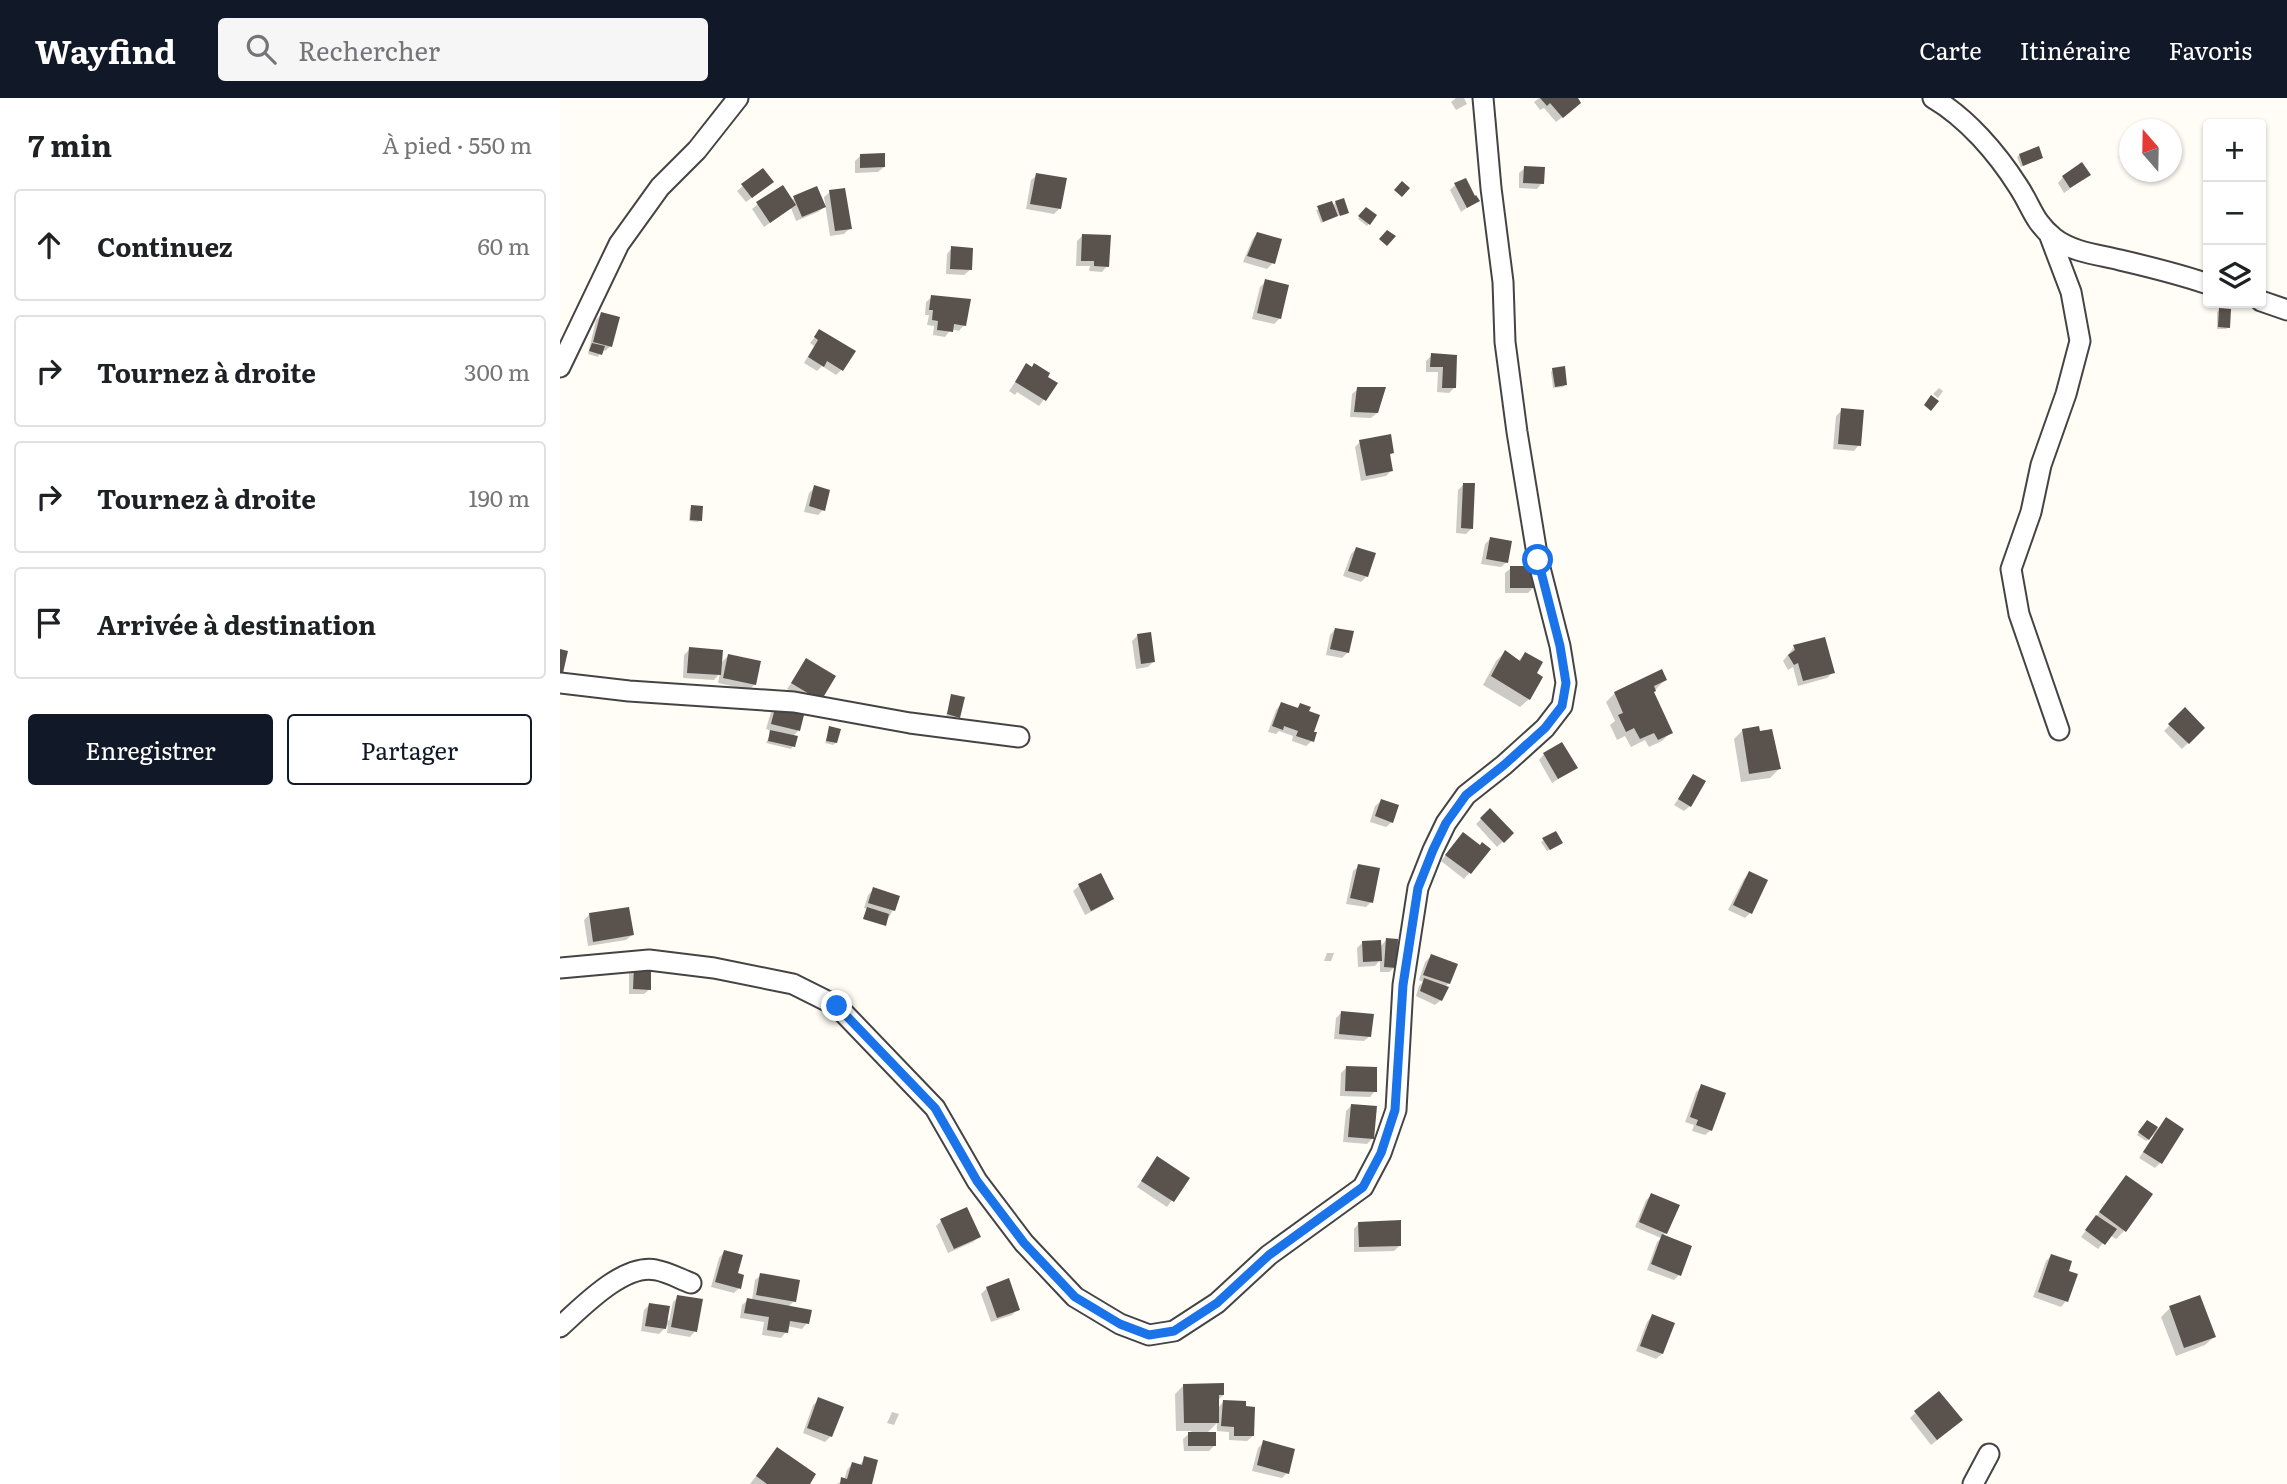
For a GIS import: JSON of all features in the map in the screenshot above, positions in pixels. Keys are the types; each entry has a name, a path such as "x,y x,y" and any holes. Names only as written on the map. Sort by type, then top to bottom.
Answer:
{"street":[{"path":"560,367 619,244 660,187 697,150 738,98"},
{"path":"560,968 649,960 714,968 793,984 837,1006 935,1108 977,1181 1024,1243 1075,1297 1120,1324 1149,1335 1174,1331 1217,1303 1269,1255 1363,1187 1381,1153 1395,1110 1403,985 1418,888 1433,850 1446,823 1466,795 1545,728 1562,706 1566,683 1560,646 1538,560 1517,432 1505,342 1503,282 1483,98"},
{"path":"1933,98 1964,121 1994,152 2019,187 2038,224 2057,241 2203,283"},
{"path":"2049,234 2071,292 2080,341 2066,394 2041,465 2031,512 2011,569 2019,614 2059,730"},
{"path":"2266,303 2287,310"},
{"path":"560,683 629,691 794,702 911,723 1019,737"},
{"path":"560,1326 591,1299 630,1272 654,1269 691,1283"},
{"path":"1973,1484 1989,1454"}],"building":[{"path":"1540,98 1578,98 1581,103 1563,118 1550,103 1547,106"},
{"path":"2039,146 2043,158 2023,166 2019,154"},
{"path":"885,153 885,167 860,168 860,154"},
{"path":"2082,162 2091,175 2070,188 2062,176"},
{"path":"1524,166 1545,167 1544,184 1523,183"},
{"path":"763,168 774,182 752,198 741,184"},
{"path":"1036,173 1067,178 1061,209 1030,204"},
{"path":"1466,178 1480,201 1467,208 1454,183"},
{"path":"1402,181 1410,188 1402,197 1394,190"},
{"path":"783,185 796,205 770,223 756,202"},
{"path":"817,186 826,207 802,217 793,196"},
{"path":"845,188 852,229 835,231 829,190"},
{"path":"1344,198 1349,213 1340,216 1335,201"},
{"path":"1332,201 1338,216 1323,222 1317,206"},
{"path":"1366,207 1377,215 1370,225 1358,216"},
{"path":"1387,230 1396,236 1387,246 1379,239"},
{"path":"1257,232 1282,239 1275,264 1247,256"},
{"path":"1082,234 1111,235 1109,267 1094,266 1094,261 1081,261"},
{"path":"951,246 973,248 972,270 950,269"},
{"path":"1265,279 1289,285 1281,319 1257,313"},
{"path":"931,295 971,299 966,326 954,324 953,332 937,330 938,321 932,320 933,310 929,310"},
{"path":"2219,308 2231,309 2230,328 2218,327"},
{"path":"601,312 620,317 612,347 593,342"},
{"path":"819,329 856,351 843,371 827,361 824,367 808,357 818,340 814,337"},
{"path":"592,343 605,346 602,355 589,351"},
{"path":"1431,353 1457,355 1456,388 1442,388 1443,367 1430,367"},
{"path":"1026,363 1032,367 1034,363 1050,373 1048,377 1058,383 1046,401 1015,382"},
{"path":"1565,366 1567,385 1555,387 1552,368"},
{"path":"1357,387 1386,387 1378,413 1354,412"},
{"path":"1931,395 1939,401 1931,411 1924,405"},
{"path":"1841,408 1864,410 1861,446 1838,444"},
{"path":"1391,434 1393,471 1366,476 1359,440"},
{"path":"1463,483 1475,483 1473,529 1461,528"},
{"path":"814,485 830,490 825,511 809,506"},
{"path":"691,505 703,506 702,521 690,520"},
{"path":"1490,537 1512,541 1508,563 1486,559"},
{"path":"1356,547 1376,553 1368,577 1348,571"},
{"path":"1510,566 1535,566 1535,588 1510,588"},
{"path":"1335,628 1354,631 1349,653 1330,649"},
{"path":"1151,632 1155,662 1141,664 1137,634"},
{"path":"1825,637 1835,673 1803,681 1798,663 1794,665 1788,655 1795,650 1793,645"},
{"path":"689,647 723,650 721,675 687,673"},
{"path":"560,649 568,651 563,673 560,673"},
{"path":"1505,650 1520,661 1525,652 1543,662 1537,673 1543,677 1530,700 1491,676"},
{"path":"728,654 761,661 756,685 723,678"},
{"path":"806,658 836,676 821,701 791,683"},
{"path":"1662,669 1667,680 1654,686 1654,692 1673,733 1658,740 1654,733 1640,739 1634,728 1626,732 1618,715 1623,713 1614,692"},
{"path":"951,694 965,697 960,718 947,714"},
{"path":"1281,702 1298,708 1300,703 1311,707 1309,711 1320,715 1314,732 1317,732 1314,742 1296,736 1298,731 1284,726 1283,730 1272,726"},
{"path":"776,704 805,711 800,731 771,724"},
{"path":"2185,707 2205,728 2189,744 2168,724"},
{"path":"829,726 841,729 837,743 826,741"},
{"path":"1759,726 1760,731 1772,729 1781,769 1749,774 1742,729"},
{"path":"770,730 798,736 795,747 768,741"},
{"path":"1562,742 1578,768 1558,779 1543,753"},
{"path":"1693,774 1706,781 1691,807 1678,799"},
{"path":"1381,799 1399,805 1393,823 1375,816"},
{"path":"1490,808 1514,833 1504,843 1480,818"},
{"path":"1556,831 1563,843 1550,850 1542,838"},
{"path":"1463,832 1480,845 1482,842 1491,849 1471,874 1445,855"},
{"path":"1358,864 1380,868 1373,903 1350,898"},
{"path":"1749,871 1768,880 1752,914 1733,905"},
{"path":"1101,873 1114,899 1091,911 1078,884"},
{"path":"873,887 900,896 895,911 868,903"},
{"path":"629,907 634,935 593,942 589,913"},
{"path":"867,907 889,914 886,926 863,919"},
{"path":"1386,938 1398,939 1397,968 1384,967"},
{"path":"1381,940 1382,961 1363,962 1362,941"},
{"path":"1431,954 1458,964 1450,984 1423,975"},
{"path":"634,966 651,966 651,990 633,989"},
{"path":"1424,978 1449,987 1442,1001 1420,991"},
{"path":"1341,1011 1374,1014 1371,1037 1339,1034"},
{"path":"1346,1066 1377,1067 1377,1092 1345,1091"},
{"path":"1701,1084 1726,1093 1712,1131 1696,1125 1698,1120 1690,1117"},
{"path":"1351,1104 1377,1106 1374,1139 1348,1137"},
{"path":"2166,1117 2184,1129 2162,1164 2143,1152"},
{"path":"2147,1120 2158,1127 2149,1140 2138,1132"},
{"path":"1157,1156 1190,1178 1174,1202 1141,1181"},
{"path":"2126,1175 2153,1194 2126,1232 2099,1212"},
{"path":"1651,1193 1680,1205 1667,1234 1639,1222"},
{"path":"967,1207 981,1237 954,1249 940,1219"},
{"path":"2096,1215 2117,1229 2105,1245 2085,1230"},
{"path":"1401,1220 1401,1246 1359,1247 1358,1222"},
{"path":"1662,1234 1692,1246 1681,1276 1651,1264"},
{"path":"724,1250 743,1255 738,1273 744,1275 741,1289 715,1282"},
{"path":"2051,1254 2072,1261 2069,1271 2078,1274 2068,1302 2038,1292"},
{"path":"760,1273 800,1280 796,1302 756,1295"},
{"path":"1009,1278 1020,1310 997,1318 986,1287"},
{"path":"677,1295 703,1299 697,1332 671,1327"},
{"path":"2200,1295 2216,1337 2184,1348 2169,1306"},
{"path":"747,1298 812,1310 809,1324 790,1321 788,1333 767,1330 769,1317 744,1313"},
{"path":"649,1303 670,1306 666,1329 645,1326"},
{"path":"1652,1314 1675,1323 1663,1354 1640,1346"},
{"path":"1224,1383 1224,1395 1219,1395 1219,1423 1184,1423 1183,1384"},
{"path":"1939,1391 1963,1420 1937,1440 1914,1411"},
{"path":"818,1397 844,1407 832,1437 807,1428"},
{"path":"1223,1400 1246,1401 1246,1406 1255,1407 1254,1436 1234,1436 1234,1427 1221,1426"},
{"path":"1188,1432 1216,1432 1216,1446 1188,1446"},
{"path":"1263,1440 1295,1449 1289,1474 1257,1465"},
{"path":"777,1447 816,1474 810,1484 767,1484 756,1476"},
{"path":"864,1456 878,1460 872,1484 840,1484 841,1477 847,1479 852,1462 862,1465"}],"route":[{"path":"837,1006 935,1108 977,1181 1024,1243 1075,1297 1120,1324 1149,1335 1174,1331 1217,1303 1269,1255 1363,1187 1381,1153 1395,1110 1402,1040 1403,985 1418,888 1433,850 1446,823 1466,795 1545,728 1562,706 1566,683 1560,646 1538,560"}]}
